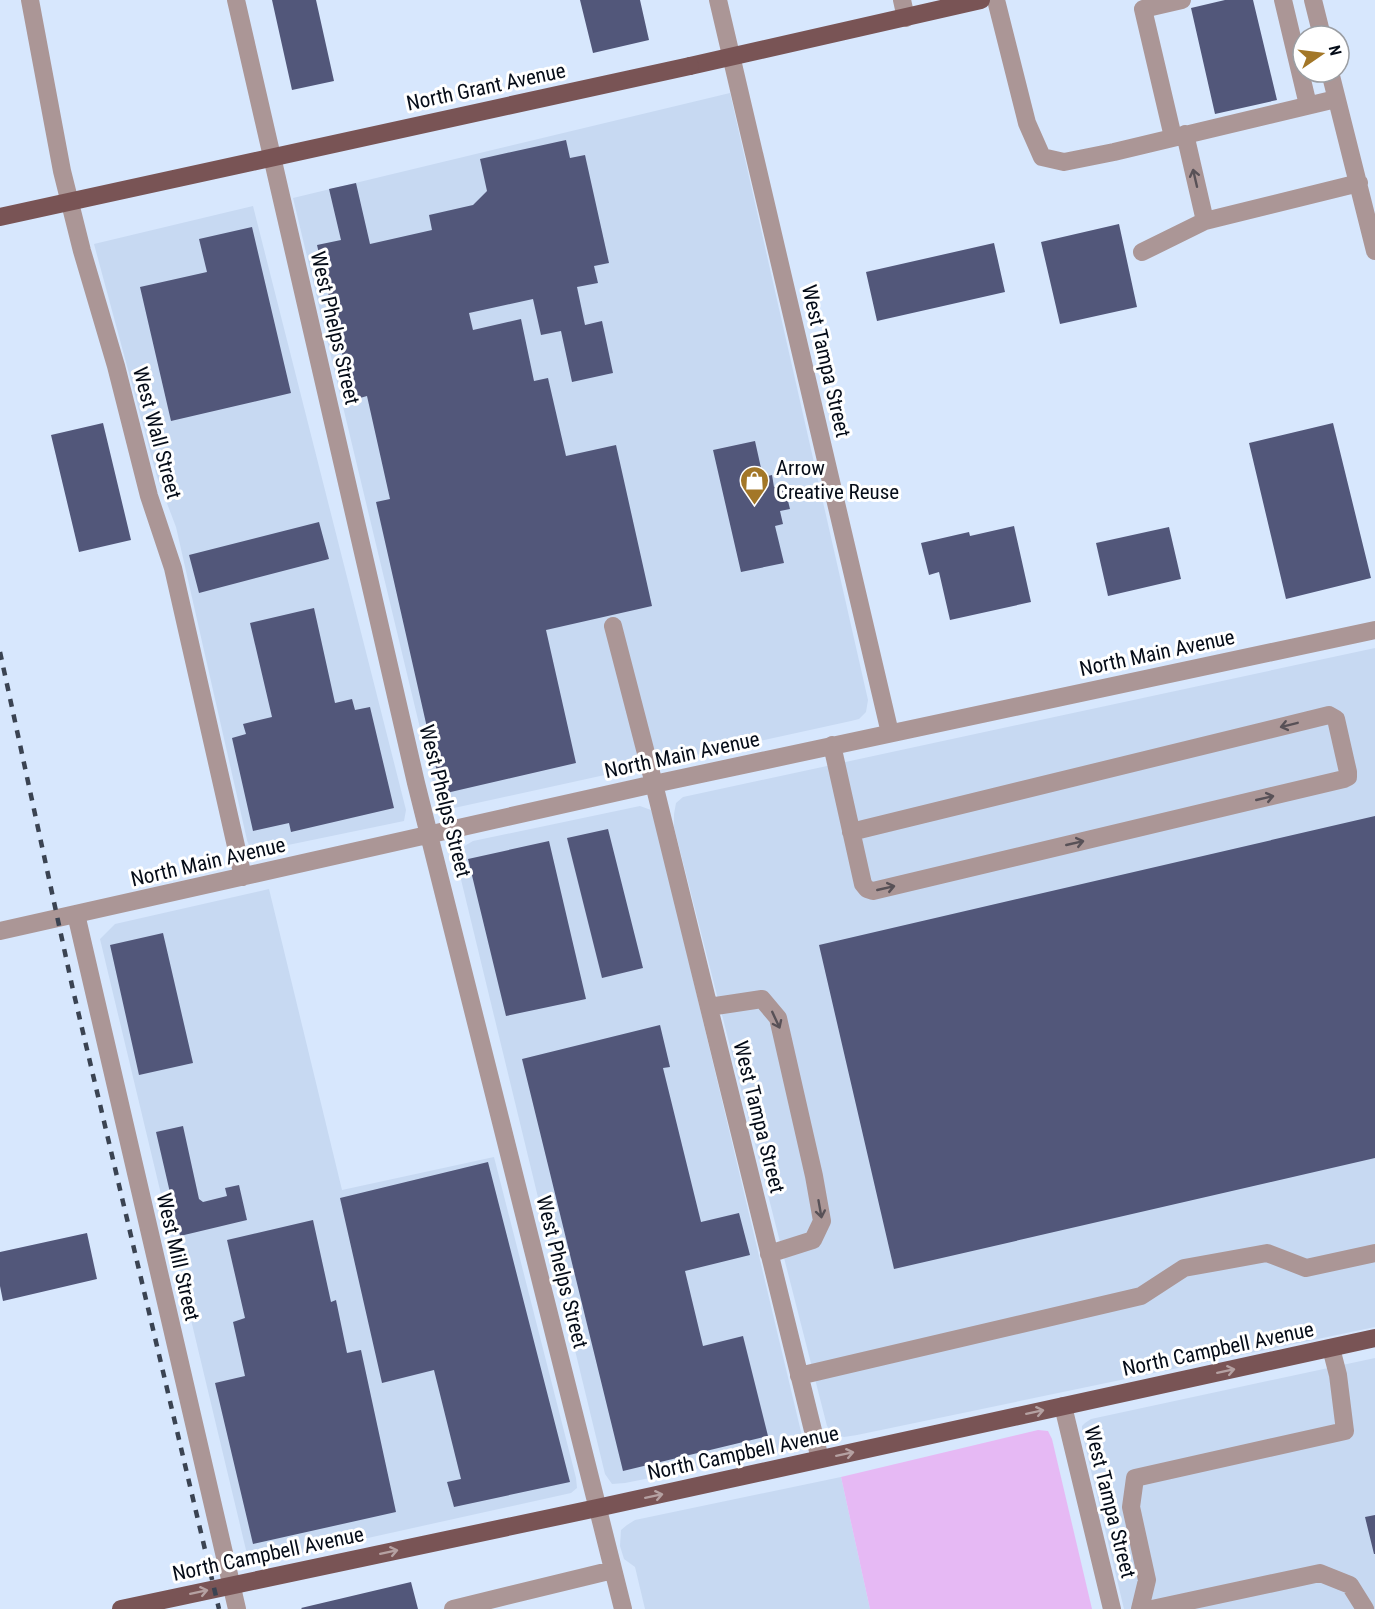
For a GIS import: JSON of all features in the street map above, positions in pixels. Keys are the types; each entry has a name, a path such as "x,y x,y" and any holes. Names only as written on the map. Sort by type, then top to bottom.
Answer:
{"main road":[{"name":"North Grant Avenue","path":"0,217 731,57 904,9 981,0"},
{"name":"North Campbell Avenue","path":"121,1609 597,1508 1375,1338"}],"street":[{"name":"West Wall Street","path":"30,0 62,171 149,496 173,568 243,877"},
{"name":"West Phelps Street","path":"236,0 416,783 623,1609"},
{"name":"West Tampa Street","path":"718,0 890,733"},
{"path":"996,0 1027,123 1042,157 1064,162 1336,99"},
{"path":"1182,0 1143,9 1205,221"},
{"path":"1283,0 1308,105"},
{"path":"1313,0 1319,24"},
{"path":"1333,84 1375,251"},
{"path":"1142,252 1205,221 1359,183"},
{"name":"West Tampa Street","path":"613,626 820,1459"},
{"name":"North Main Avenue","path":"0,931 654,784 1375,630"},
{"path":"832,746 851,832 863,884 867,889 873,891 1344,780 1348,777 1348,772 1336,719 1329,715 851,832"},
{"name":"West Mill Street","path":"76,914 237,1609"},
{"path":"709,1007 762,999 778,1018 822,1221 813,1240 769,1254"},
{"path":"799,1376 1142,1296 1184,1268 1267,1254 1306,1268 1375,1253"},
{"path":"1140,1609 1147,1580 1131,1507 1135,1478 1345,1431 1338,1375 1331,1348"},
{"name":"West Tampa Street","path":"1063,1406 1112,1609"},
{"path":"453,1609 613,1570"},
{"path":"1152,1609 1320,1574 1350,1585 1365,1609"}],"shaded area":[{"path":"730,93 868,700 866,712 859,719 851,721 454,808 442,806 437,799 293,198"},
{"path":"253,206 406,810 404,821 259,851 250,848 247,840 176,527 157,477 94,244"},
{"path":"1375,648 1375,1327 857,1435 844,1437 834,1434 827,1426 674,827 676,803 683,797"},
{"path":"640,806 651,810 655,820 802,1436 798,1447 786,1451 612,1484 605,1474 457,863 461,848 473,841"},
{"path":"269,889 342,1190 494,1157 576,1478 577,1488 571,1493 264,1561 253,1558 246,1550 100,939 115,924"},
{"path":"1375,1358 1375,1609 1124,1609 1082,1433 1082,1426 1085,1423 1091,1419"},
{"path":"1038,1430 1048,1431 1052,1439 1092,1609 870,1609 841,1477"},
{"path":"841,1477 870,1609 645,1609 635,1567 624,1559 620,1546 621,1530 627,1525 635,1520"}],"building":[{"path":"272,0 316,0 334,81 292,90"},
{"path":"580,0 640,0 649,40 593,53"},
{"path":"1225,0 1253,0 1277,100 1215,114 1191,8"},
{"path":"566,140 570,158 585,155 609,263 594,266 598,283 577,287 585,325 602,321 613,373 572,382 561,331 541,335 533,299 469,313 473,330 521,319 534,381 548,378 566,456 616,445 652,606 546,630 576,763 442,794 376,502 390,499 367,396 353,400 317,245 341,240 329,189 356,183 370,244 432,230 429,215 473,205 487,191 480,159"},
{"path":"1119,224 1137,307 1060,324 1041,242"},
{"path":"252,227 291,393 171,421 140,287 207,272 199,239"},
{"path":"994,243 1005,292 877,321 866,272"},
{"path":"103,423 131,540 79,552 51,435"},
{"path":"1333,423 1371,578 1286,599 1249,443"},
{"path":"755,441 763,477 772,475 774,487 784,485 790,509 780,511 783,524 775,526 784,563 741,572 713,450"},
{"path":"319,522 329,559 199,593 189,555"},
{"path":"1014,526 1031,602 950,620 939,572 929,575 921,543 969,532 970,536"},
{"path":"1169,527 1181,579 1108,596 1096,543"},
{"path":"314,608 335,703 352,699 355,710 370,707 394,808 291,832 289,823 253,831 232,738 246,734 243,724 272,717 250,623"},
{"path":"1375,816 1375,1158 894,1269 819,945"},
{"path":"608,829 643,968 602,978 567,838"},
{"path":"549,841 586,999 506,1016 468,859"},
{"path":"163,933 193,1063 139,1075 110,945"},
{"path":"660,1025 670,1067 663,1068 701,1222 739,1213 750,1255 685,1271 703,1346 743,1336 768,1436 623,1471 522,1059"},
{"path":"183,1126 199,1199 203,1202 227,1196 225,1188 239,1185 247,1220 180,1236 156,1132"},
{"path":"488,1162 570,1482 454,1507 447,1482 461,1479 434,1370 382,1383 340,1198"},
{"path":"313,1220 331,1302 336,1300 347,1353 361,1350 396,1512 253,1544 215,1383 245,1376 233,1322 245,1318 227,1240"},
{"path":"87,1233 97,1279 3,1301 0,1286 0,1252"},
{"path":"1375,1515 1375,1554 1374,1554 1365,1517"},
{"path":"411,1582 418,1609 301,1608"}],"railway":[{"path":"0,652 73,990 219,1609"}],"place":[{"name":"Arrow Creative Reuse","path":"755,506"}]}
